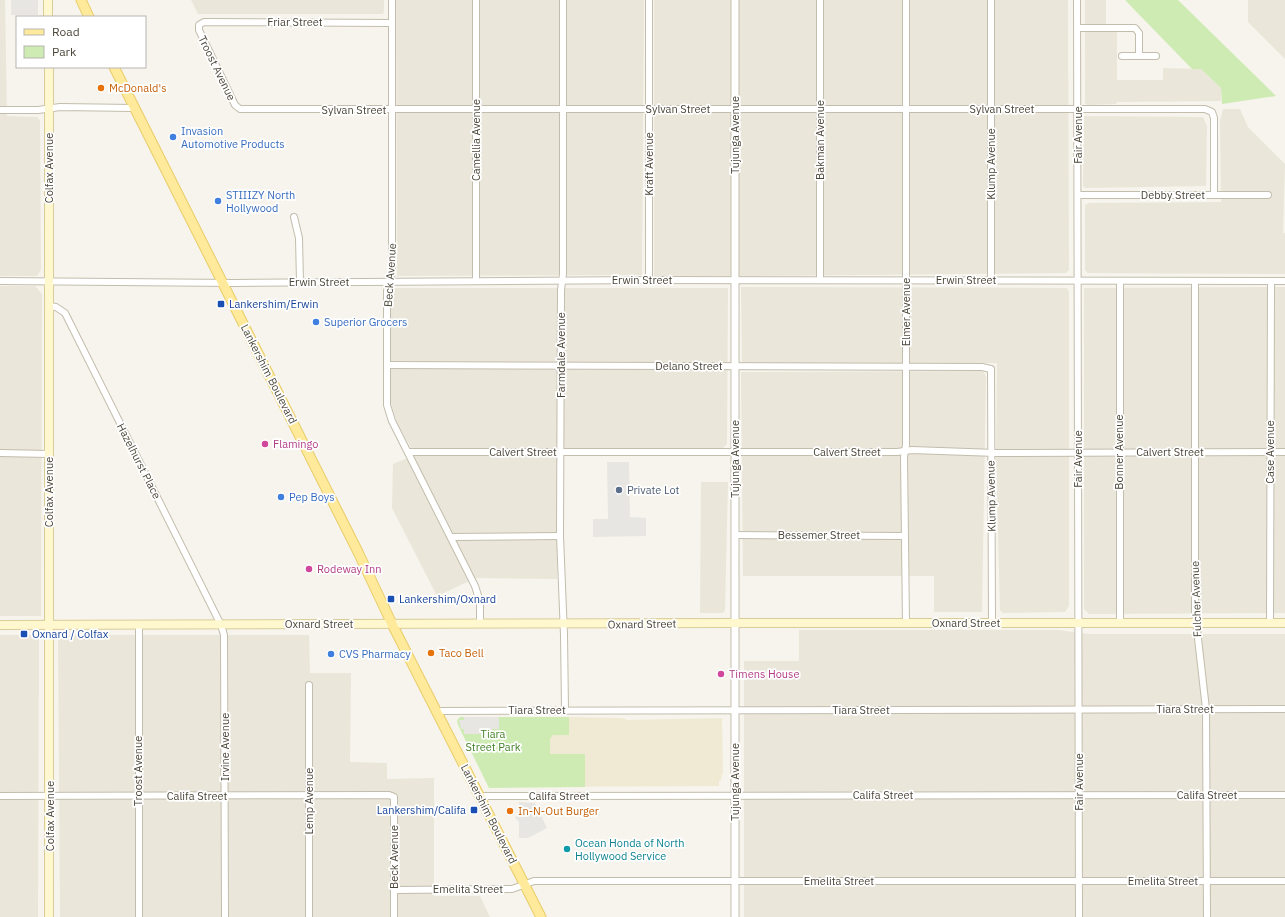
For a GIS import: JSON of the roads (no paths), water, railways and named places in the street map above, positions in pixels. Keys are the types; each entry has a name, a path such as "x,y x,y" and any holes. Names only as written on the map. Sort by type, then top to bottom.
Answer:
{"main road":[{"path":"48,0 49,16"},
{"path":"81,0 89,16"},
{"name":"Colfax Avenue","path":"49,68 48,306 50,917"},
{"name":"Lankershim Boulevard","path":"114,68 223,282 392,624 541,917"},
{"name":"Oxnard Street","path":"0,625 139,626 734,622 1120,624 1285,623"}],"street":[{"path":"49,16 52,0"},
{"name":"Beck Avenue","path":"392,0 392,273 387,291 387,405 392,421 475,586 480,602 480,624"},
{"name":"Camellia Avenue","path":"476,0 476,281"},
{"name":"Farmdale Avenue","path":"563,0 560,536 562,624 564,635 564,710"},
{"name":"Kraft Avenue","path":"649,0 649,280"},
{"name":"Tujunga Avenue","path":"735,0 735,917"},
{"name":"Bakman Avenue","path":"820,0 820,280"},
{"name":"Elmer Avenue","path":"906,0 906,366 904,536 906,623"},
{"name":"Klump Avenue","path":"991,0 991,280"},
{"name":"Fair Avenue","path":"1077,0 1079,917"},
{"name":"Friar Street","path":"199,25 204,22 392,23"},
{"name":"Troost Avenue","path":"199,25 199,30 202,37 235,105 240,110"},
{"path":"1078,28 1135,28 1139,33 1139,56"},
{"path":"1122,56 1156,56"},
{"path":"0,110 49,109 60,107 134,108"},
{"name":"Sylvan Street","path":"240,110 1205,109 1212,112 1214,118 1214,195"},
{"name":"Debby Street","path":"1078,195 1268,195"},
{"path":"294,217 299,238 300,282"},
{"name":"Erwin Street","path":"0,281 1285,281"},
{"name":"Bonner Avenue","path":"1120,281 1120,624"},
{"name":"Fulcher Avenue","path":"1195,281 1194,452 1196,624 1206,709 1207,917"},
{"name":"Case Avenue","path":"1270,281 1270,623"},
{"name":"Hazelhurst Place","path":"48,306 56,307 65,313 222,625"},
{"name":"Delano Street","path":"387,365 906,366 982,367 991,369"},
{"name":"Klump Avenue","path":"991,369 990,452 992,623"},
{"name":"Calvert Street","path":"408,452 1285,452"},
{"path":"0,454 49,454"},
{"name":"Bessemer Street","path":"735,535 904,536"},
{"path":"451,537 560,536"},
{"name":"Irvine Avenue","path":"222,625 224,635 225,917"},
{"name":"Troost Avenue","path":"139,626 139,917"},
{"name":"Lemp Avenue","path":"309,685 309,917"},
{"name":"Tiara Street","path":"437,710 1285,709"},
{"name":"Califa Street","path":"0,796 389,795 394,797"},
{"name":"Califa Street","path":"480,796 1285,795"},
{"name":"Beck Avenue","path":"394,797 394,917"},
{"name":"Emelita Street","path":"394,890 509,889 534,881 1285,881"}],"place":[{"name":"McDonald's","path":"101,88"},
{"name":"Invasion Automotive Products","path":"173,137"},
{"name":"STIIIZY North Hollywood","path":"218,201"},
{"name":"Lankershim/Erwin","path":"221,304"},
{"name":"Superior Grocers","path":"316,322"},
{"name":"Flamingo","path":"265,444"},
{"name":"Private Lot","path":"619,490"},
{"name":"Pep Boys","path":"281,497"},
{"name":"Rodeway Inn","path":"309,569"},
{"name":"Lankershim/Oxnard","path":"391,599"},
{"name":"Oxnard / Colfax","path":"24,634"},
{"name":"Taco Bell","path":"431,653"},
{"name":"CVS Pharmacy","path":"331,654"},
{"name":"Timens House","path":"721,674"},
{"name":"Lankershim/Califa","path":"474,810"},
{"name":"In-N-Out Burger","path":"510,811"},
{"name":"Ocean Honda of North Hollywood Service","path":"567,849"}],"park label":[{"name":"Tiara Street Park","path":"493,740"}]}
